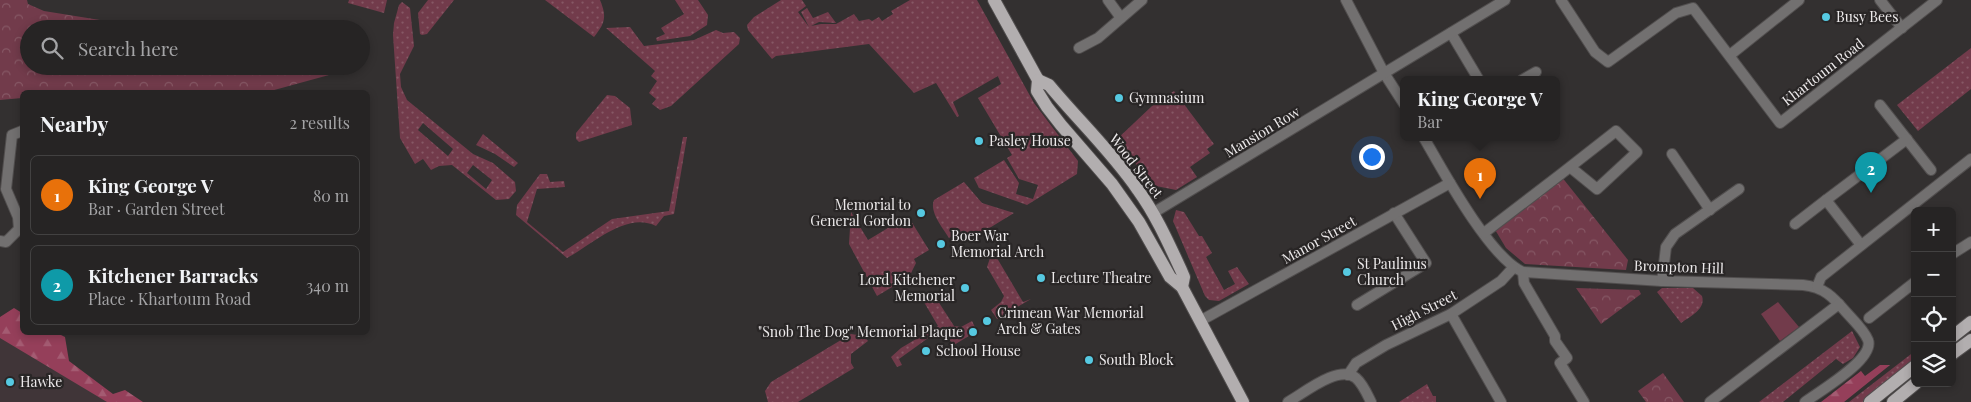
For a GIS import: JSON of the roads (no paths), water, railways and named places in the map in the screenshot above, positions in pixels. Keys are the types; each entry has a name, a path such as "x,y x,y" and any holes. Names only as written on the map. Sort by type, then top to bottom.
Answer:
{"main road":[{"name":"Wood Street","path":"994,0 1038,80 1037,91 1066,131 1103,173 1138,222 1170,277 1182,288 1243,402"},
{"name":"Wood Street","path":"1038,80 1049,85 1116,161 1153,213 1184,277 1182,288"},
{"path":"1103,173 1116,161"},
{"path":"1138,222 1153,213"},
{"path":"1956,333 1971,322"},
{"path":"1956,351 1971,340"},
{"path":"1870,402 1911,369"},
{"path":"1893,402 1911,387"}],"street":[{"path":"1108,0 1121,18"},
{"path":"1079,48 1098,38 1142,0"},
{"path":"1346,0 1384,73 1400,98"},
{"name":"Mansion Row","path":"1153,213 1505,0"},
{"name":"Khartoum Road","path":"1561,0 1595,52 1607,62 1613,60 1676,13 1687,8 1693,8 1780,123 1937,0"},
{"path":"1730,55 1799,0"},
{"path":"1884,1 1902,28"},
{"path":"1451,33 1477,76"},
{"path":"1529,76 1536,72"},
{"path":"1880,105 1930,170"},
{"path":"1484,233 1616,131 1637,152 1596,189 1570,167"},
{"path":"0,241 6,242 19,229 18,217 6,189 12,135 20,132"},
{"path":"1796,224 1906,139"},
{"path":"1426,141 1450,183 1495,251 1518,270 1555,336 1555,341 1567,358 1560,363 1584,402"},
{"path":"1672,154 1710,210"},
{"path":"1915,207 1971,159"},
{"name":"Manor Street","path":"1200,322 1450,183"},
{"path":"1662,280 1666,247 1675,234 1739,189"},
{"path":"1826,200 1861,245"},
{"path":"1805,402 1860,362 1866,354 1868,340 1828,292 1817,287 1820,278 1861,245 1911,210"},
{"path":"1357,305 1426,263 1394,213"},
{"path":"1955,252 1971,242"},
{"name":"Brompton Hill","path":"1518,270 1662,280 1817,287"},
{"name":"High Street","path":"1348,374 1354,364 1386,344 1451,314 1518,270"},
{"path":"1869,318 1911,285"},
{"path":"1710,402 1839,304"},
{"path":"1451,314 1501,402"},
{"path":"1288,402 1334,375 1348,374 1357,379 1371,402"}],"place":[{"name":"Busy Bees","path":"1826,17"},
{"name":"Gymnasium","path":"1119,98"},
{"name":"Pasley House","path":"979,141"},
{"name":"Kitchener Barracks","path":"1871,193"},
{"name":"King George V","path":"1480,199"},
{"name":"Memorial to General Gordon","path":"921,213"},
{"name":"Boer War Memorial Arch","path":"941,244"},
{"name":"St Paulinus Church","path":"1347,272"},
{"name":"Lecture Theatre","path":"1041,278"},
{"name":"Lord Kitchener Memorial","path":"965,288"},
{"name":"Crimean War Memorial Arch & Gates","path":"987,321"},
{"name":"\"Snob The Dog\" Memorial Plaque","path":"973,332"},
{"name":"School House","path":"926,351"},
{"name":"South Block","path":"1089,360"},
{"name":"Hawke","path":"10,382"}]}
